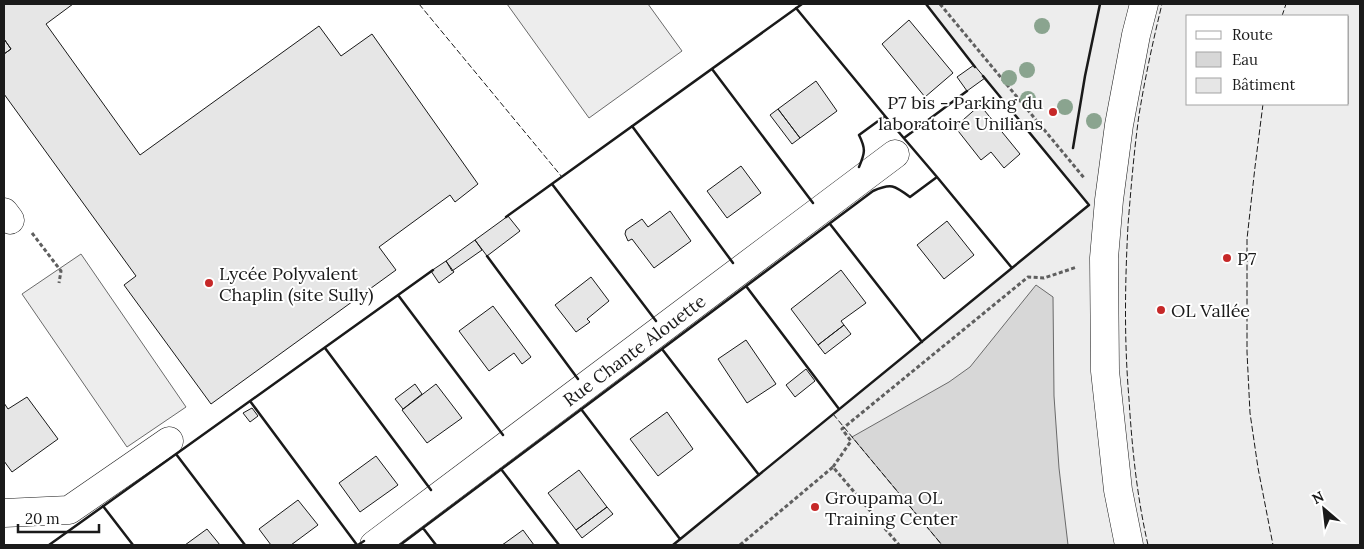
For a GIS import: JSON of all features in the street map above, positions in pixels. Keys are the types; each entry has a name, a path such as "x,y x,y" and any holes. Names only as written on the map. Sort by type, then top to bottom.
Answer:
{"street":[{"path":"1129,545 1118,490 1105,371 1104,258 1109,200 1119,125 1136,35 1144,4"},
{"name":"Rue Chante Alouette","path":"374,545 895,154"},
{"path":"4,512 69,510 169,441"}],"path":[{"path":"940,4 1097,194 1109,200"},
{"path":"7,216 19,217 60,271 59,283"},
{"path":"740,545 833,467 851,441 842,429 1028,277 1044,278 1104,258"},
{"path":"833,467 899,545"}],"shaded area":[{"path":"507,4 648,4 682,51 589,118"},
{"name":"P7","path":"926,4 1360,4 1360,545 673,545 1089,205"},
{"path":"81,254 186,407 127,447 22,294"}],"water":[{"path":"1036,285 1053,297 1054,396 1059,468 1068,545 942,545 852,437 949,382 970,367"}],"building":[{"path":"4,4 73,4 46,24 140,155 319,26 341,56 372,34 478,184 455,202 450,195 379,247 396,270 211,404 124,285 136,276 4,94 4,54 11,49 4,39"},
{"path":"909,20 953,73 925,97 882,44"},
{"path":"4,39 11,49 4,54"},
{"path":"974,65 985,78 967,91 957,77"},
{"path":"816,81 837,111 800,138 778,109"},
{"path":"980,105 1020,154 1004,168 991,152 981,160 955,127"},
{"path":"778,109 800,138 792,144 770,115"},
{"path":"741,166 761,193 727,218 707,191"},
{"path":"670,211 691,241 654,268 632,239 628,241 625,234 626,230 642,219 648,227"},
{"path":"508,216 520,231 487,256 475,240"},
{"path":"947,221 974,255 944,279 917,245"},
{"path":"475,240 482,250 452,271 446,261"},
{"path":"446,261 454,272 439,283 431,271"},
{"path":"841,270 866,303 841,321 844,325 818,345 791,309"},
{"path":"591,277 609,301 587,319 590,322 576,332 555,305"},
{"path":"493,306 531,357 522,364 514,353 489,371 459,331"},
{"path":"844,325 851,334 825,354 818,345"},
{"path":"746,340 776,384 747,403 718,359"},
{"path":"806,369 815,381 795,397 786,385"},
{"path":"415,384 422,394 403,409 395,399"},
{"path":"436,384 462,418 427,443 402,410"},
{"path":"27,397 58,439 12,472 4,461 4,403 8,409"},
{"path":"252,408 258,416 250,422 243,413"},
{"path":"667,412 693,449 658,476 630,439"},
{"path":"376,456 398,485 360,512 339,483"},
{"path":"579,470 607,507 576,530 548,493"},
{"path":"298,500 318,525 291,545 271,545 259,529"},
{"path":"607,507 613,514 582,538 576,530"},
{"path":"207,529 220,545 185,545"},
{"path":"523,530 534,545 502,545 505,543"}],"fence":[{"path":"419,4 562,177"},
{"path":"1148,545 1138,491 1130,417 1127,377 1126,268 1130,197 1139,115 1149,59 1162,4"},
{"path":"1282,15 1286,4"},
{"path":"1263,105 1247,239 1247,352 1250,413 1258,468 1273,545"},
{"path":"833,414 942,545"}],"wall":[{"path":"506,217 802,4"},
{"path":"926,4 975,67"},
{"path":"1073,148 1100,4"},
{"path":"796,8 885,116"},
{"path":"712,69 813,203"},
{"path":"673,545 1089,205 983,76"},
{"path":"904,138 967,91"},
{"path":"400,545 873,191 892,186 910,197 937,177 885,116 859,135 864,151 859,167"},
{"path":"632,126 733,263"},
{"path":"937,177 1012,268"},
{"path":"552,184 656,321"},
{"path":"830,224 922,342"},
{"path":"487,256 578,379"},
{"path":"49,545 433,270"},
{"path":"746,286 839,409"},
{"path":"398,295 503,435"},
{"path":"325,348 431,490"},
{"path":"662,349 759,475"},
{"path":"250,401 357,545"},
{"path":"581,409 680,539"},
{"path":"176,454 245,545"},
{"path":"501,469 559,545"},
{"path":"103,506 133,545"},
{"path":"423,528 436,545"},
{"path":"358,545 364,541"}],"place":[{"name":"P7 bis - Parking du laboratoire Unilians","path":"1053,112"},
{"name":"P7","path":"1227,258"},
{"name":"Lycée Polyvalent Chaplin (site Sully)","path":"209,283"},
{"name":"OL Vallée","path":"1161,310"},
{"name":"Groupama OL Training Center","path":"815,507"}]}
